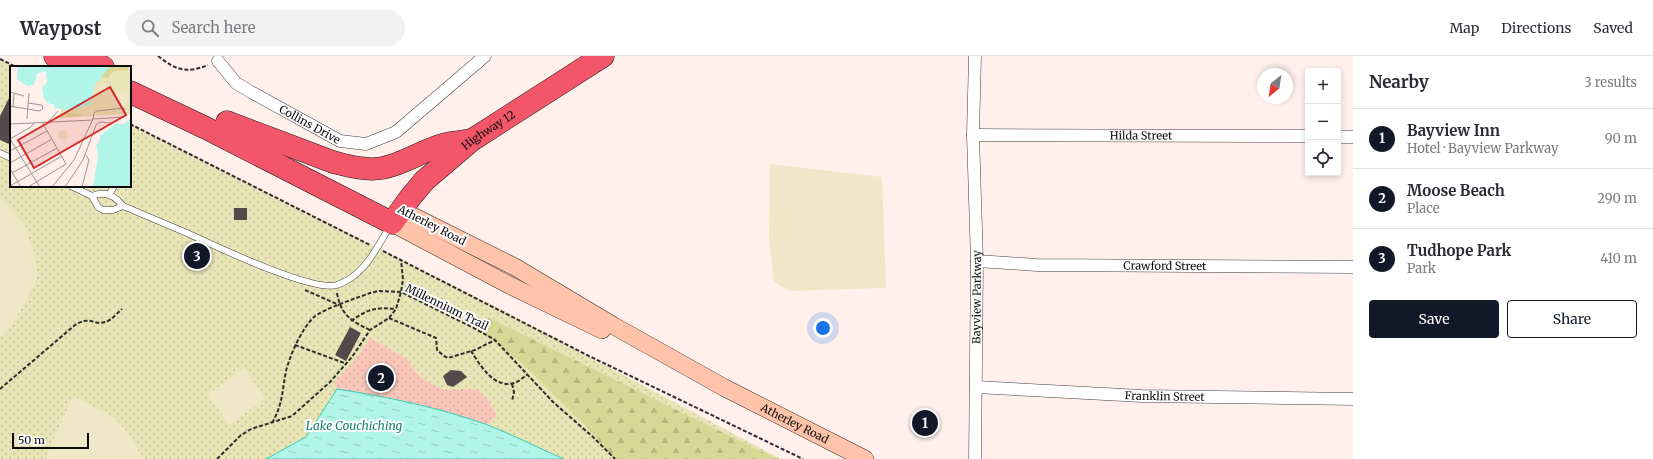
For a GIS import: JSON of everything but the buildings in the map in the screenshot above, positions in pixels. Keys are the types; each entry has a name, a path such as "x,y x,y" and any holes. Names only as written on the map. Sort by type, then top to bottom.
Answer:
{"highway":[{"path":"55,56 73,66"},
{"path":"80,56 101,66"},
{"name":"Highway 12","path":"396,217 424,181 472,140 603,56"},
{"name":"Atherley Road","path":"131,79 227,122 396,217"},
{"name":"Atherley Road","path":"131,92 396,217"},
{"path":"227,122 333,162 347,166 370,169 382,168 396,164 446,144 472,140"}],"main road":[{"name":"Atherley Road","path":"396,217 515,268 614,326 725,388 864,459"}],"street":[{"name":"Collins Drive","path":"218,61 236,83 271,103 340,141 366,144 396,132 485,56"},
{"name":"Bayview Parkway","path":"974,459 976,387 976,261 973,135 975,56"},
{"name":"Hilda Street","path":"973,135 1305,136"},
{"path":"1341,136 1353,137"},
{"name":"Crawford Street","path":"976,261 1037,266 1353,268"},
{"name":"Franklin Street","path":"976,387 1142,396 1353,399"}],"lane":[{"path":"0,153 10,158"},
{"path":"73,187 92,196 98,207 104,210 113,210 122,206"},
{"path":"109,195 113,187"},
{"path":"92,196 101,193 114,196 122,206 223,250 296,278 319,284 335,286 347,281 363,269 396,217"}],"path":[{"path":"158,56 180,70 197,69 218,61"},
{"path":"0,59 14,66"},
{"path":"131,125 589,356 802,459"},
{"path":"217,459 240,436 251,429 292,416 330,382 347,364 370,330 389,318 396,309 402,292 403,279 401,260"},
{"path":"335,286 339,305 351,321 370,330"},
{"name":"Millennium Trail","path":"272,423 281,406 287,370 296,345 314,316 370,293 402,292 495,340 553,402 593,437 615,459"},
{"path":"0,389 82,320 90,320 100,323 107,322 122,309"},
{"path":"351,321 366,311 372,309 396,309"},
{"path":"389,318 436,338 437,350 448,358 471,351 495,340"},
{"path":"296,345 347,364"},
{"path":"471,351 492,378 500,383 516,383 527,375"},
{"path":"512,384 514,392 512,401"}],"shaded area":[{"path":"0,59 14,66 10,66 10,187 131,187 131,124 494,306 781,459 321,459 306,437 266,459 0,459"},
{"path":"770,164 882,177 886,288 790,291 774,282 769,240"},
{"path":"0,197 24,224 33,250 38,274 33,289 7,333 0,338"},
{"path":"244,368 265,398 229,425 208,394"},
{"path":"73,396 115,418 129,435 143,459 45,459"}],"green space":[{"path":"487,317 777,459 615,459 583,423 522,363 479,331"}],"sand":[{"path":"370,338 407,359 417,374 433,385 445,390 476,389 487,398 497,415 487,425 451,413 402,400 337,389 334,383 357,358"}],"water":[{"name":"Lake Couchiching","path":"337,389 375,395 449,412 505,432 564,459 266,459 306,437"}],"place":[{"name":"Tudhope Park","path":"197,256"},
{"name":"Moose Beach","path":"381,378"},
{"name":"Bayview Inn","path":"925,423"}]}
